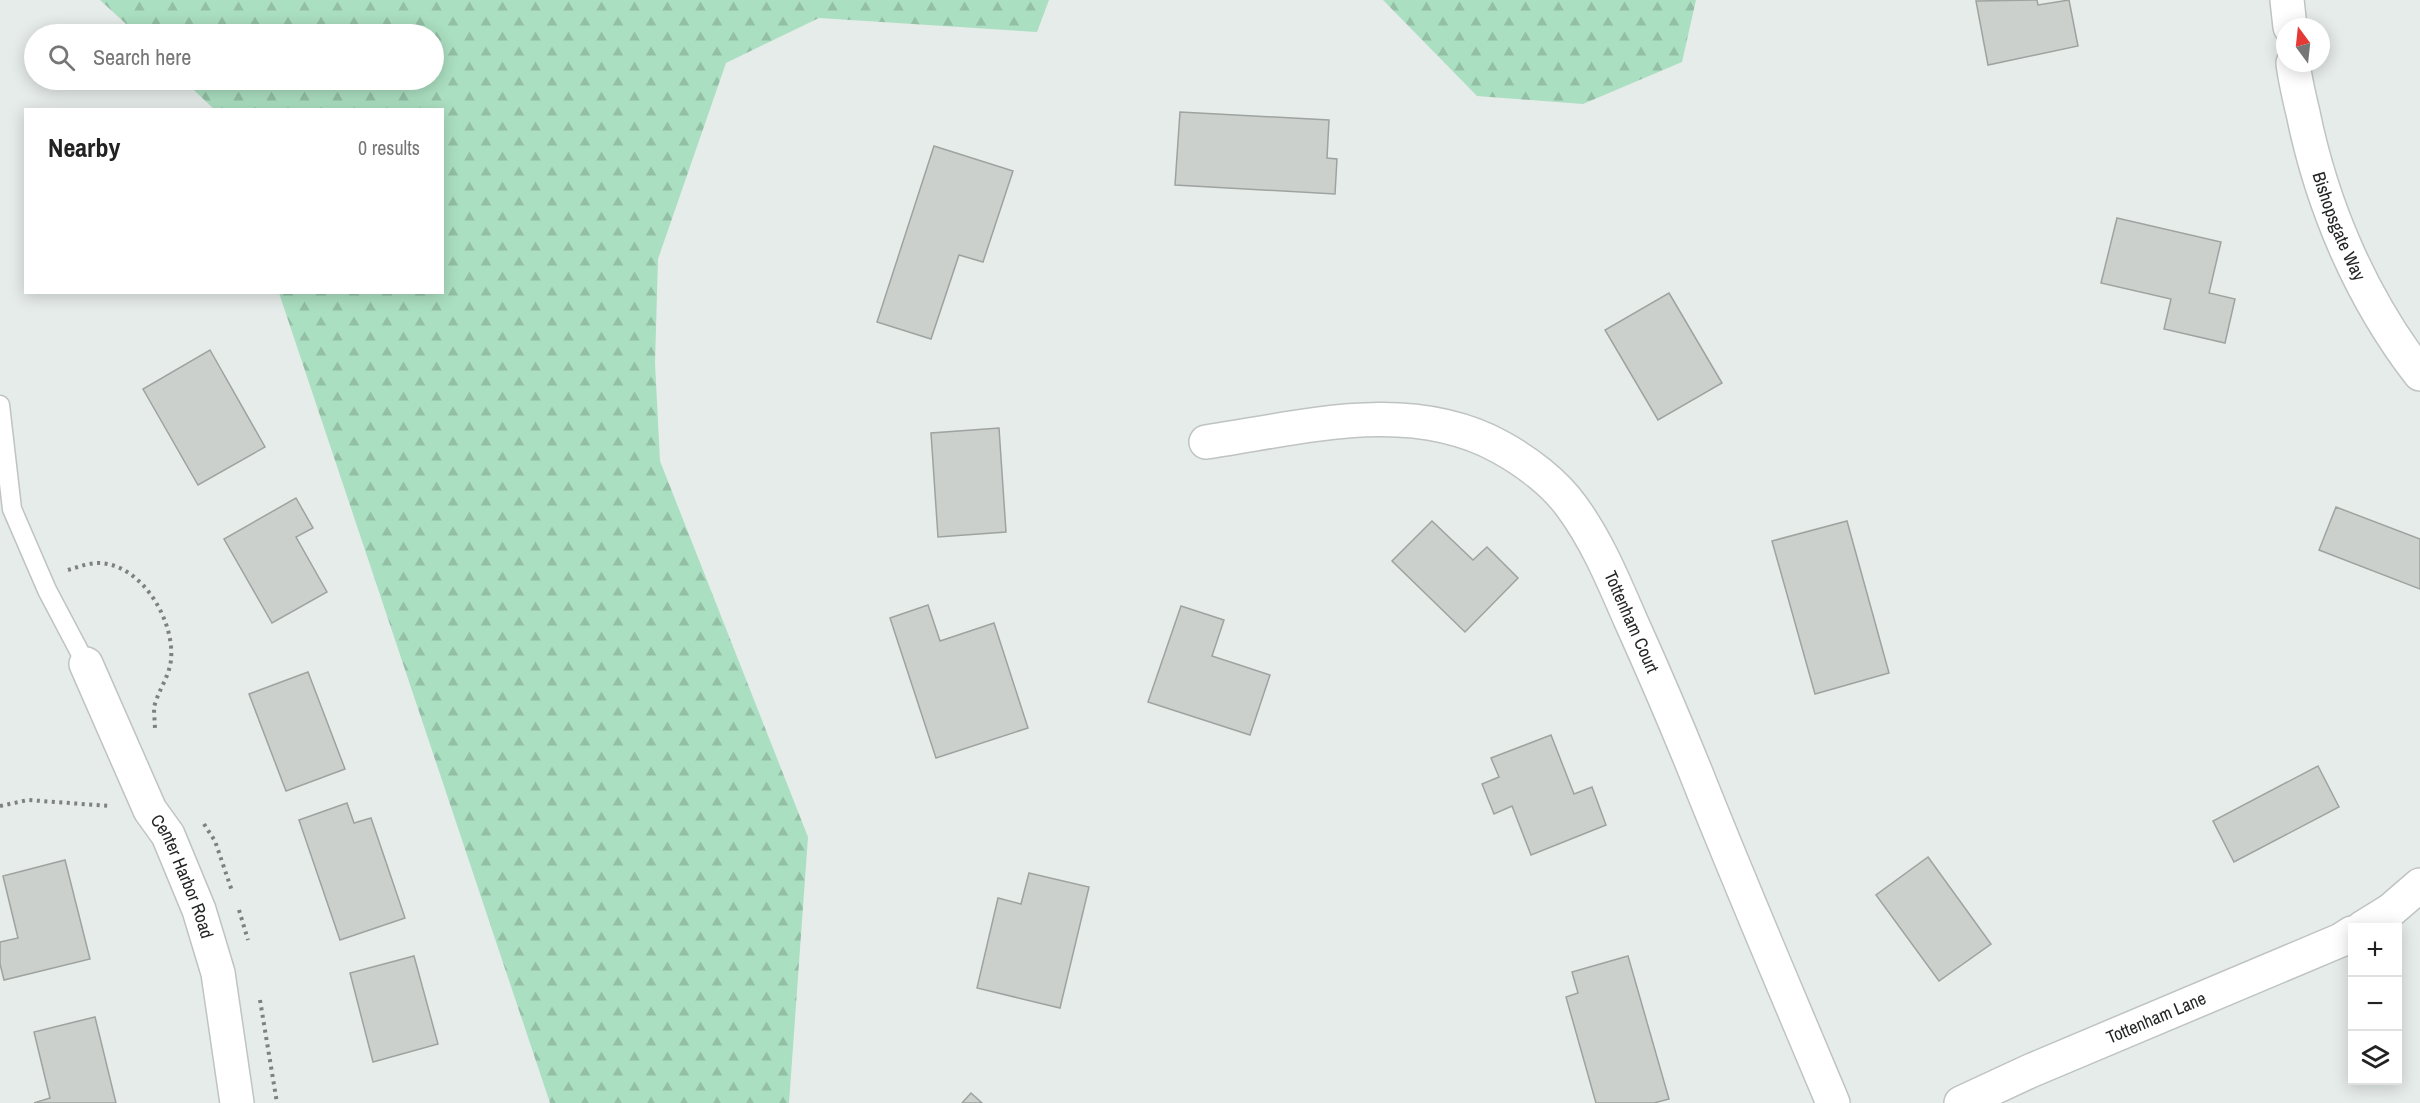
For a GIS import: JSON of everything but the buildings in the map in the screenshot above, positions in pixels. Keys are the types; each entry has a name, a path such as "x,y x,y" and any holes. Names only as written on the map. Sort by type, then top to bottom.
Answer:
{"street":[{"path":"2287,0 2289,18"},
{"name":"Bishopsgate Way","path":"2295,72 2310,146 2333,220 2359,278 2405,355 2420,374"},
{"name":"Tottenham Court","path":"1206,442 1357,419 1406,420 1454,429 1498,446 1536,471 1571,504 1596,542 1666,700 1833,1103"},
{"name":"Center Harbor Road","path":"86,664 150,810 168,835 199,910 218,973 237,1103"},
{"path":"2369,923 2391,910 2420,885"},
{"name":"Tottenham Lane","path":"1961,1103 2041,1066 2348,936"}],"lane":[{"path":"0,405 12,509 47,590 86,664"}],"path":[{"path":"64,571 100,563 118,567 137,579 162,614 168,633 171,658 168,675 154,707 155,738"},
{"path":"0,806 28,800 150,810"},
{"path":"203,822 215,841 234,896"},
{"path":"238,907 250,951"},
{"path":"259,995 277,1103"}],"green space":[{"path":"100,0 1049,0 1037,32 819,18 726,63 658,259 655,363 660,461 808,837 789,1103 550,1103 279,294 444,294 444,108 213,108 194,90 444,90 444,24 126,24"},
{"path":"1383,0 1696,0 1682,62 1583,104 1477,96"}]}
